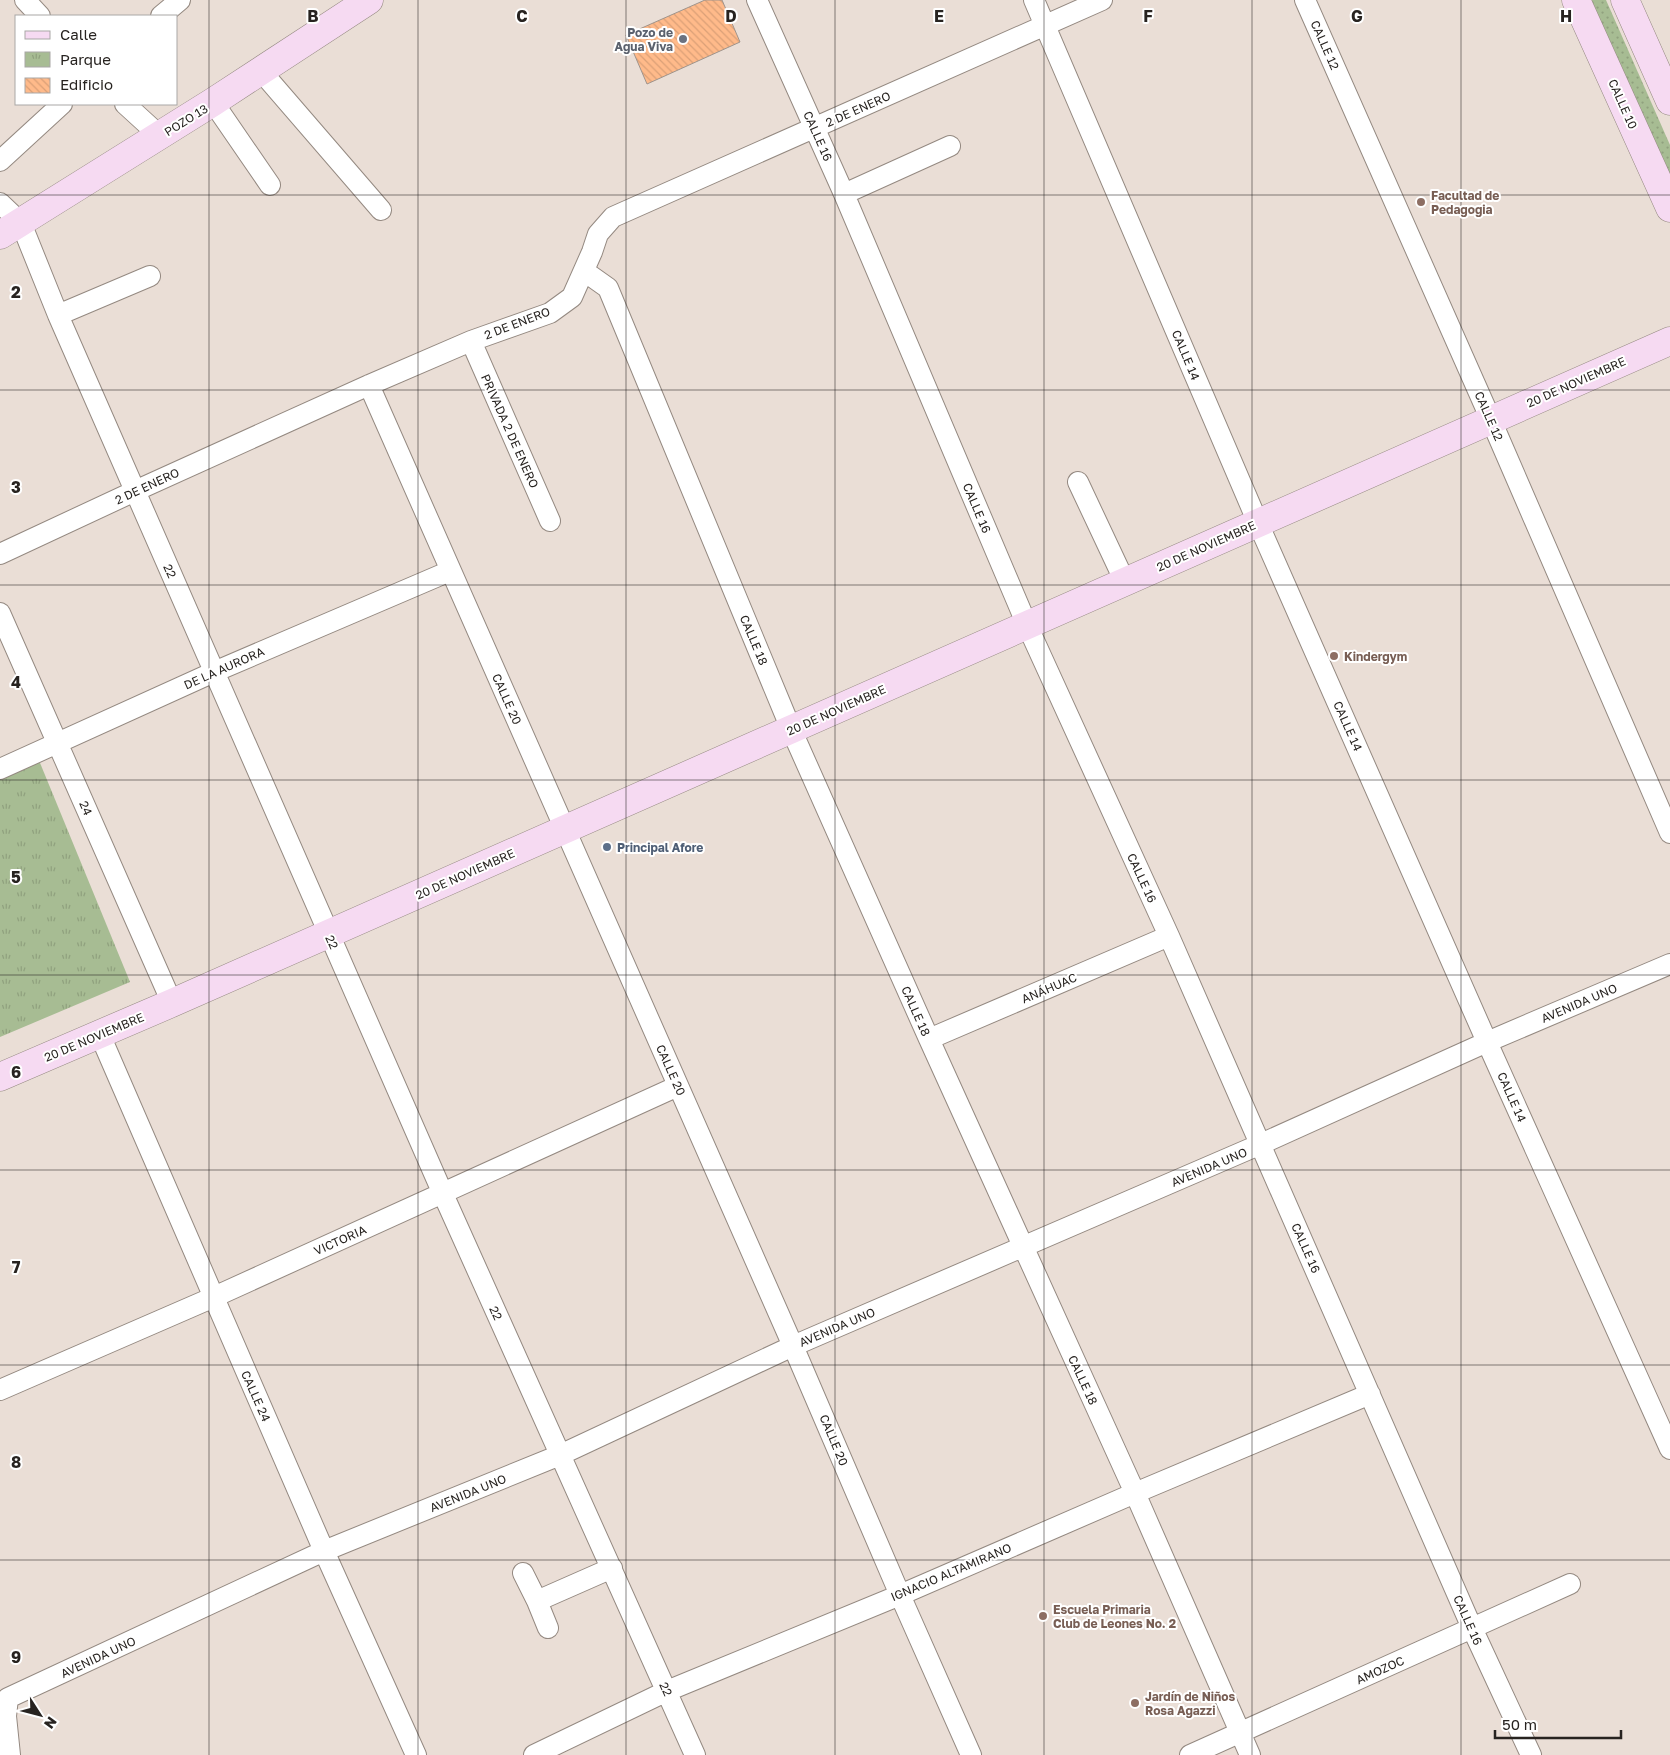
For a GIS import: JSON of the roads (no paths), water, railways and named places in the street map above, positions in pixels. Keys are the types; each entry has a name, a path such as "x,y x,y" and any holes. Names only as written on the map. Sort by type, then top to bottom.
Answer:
{"main road":[{"name":"POZO 13","path":"11,229 160,136 369,0"},
{"name":"CALLE 10","path":"1576,0 1670,208"},
{"path":"1625,0 1670,101"},
{"name":"20 DE NOVIEMBRE","path":"0,1076 100,1035 1670,341"}],"street":[{"path":"24,0 39,15"},
{"path":"162,15 180,0"},
{"name":"CALLE 16","path":"757,0 844,194 1027,625 1169,936 1472,1628 1531,1755"},
{"name":"CALLE 14","path":"1034,0 1258,523 1487,1042 1670,1449"},
{"name":"2 DE ENERO","path":"0,554 135,491 471,340 550,312 572,296 598,234 612,217 1102,0"},
{"name":"CALLE 12","path":"1305,0 1491,420 1670,833"},
{"path":"261,71 381,210"},
{"path":"213,102 270,185"},
{"path":"0,161 61,105"},
{"path":"126,105 160,136"},
{"path":"844,194 950,146"},
{"name":"22","path":"0,202 11,229 58,315 443,1194 695,1755"},
{"name":"CALLE 18","path":"584,271 608,288 791,730 928,1039 1135,1493 1250,1755"},
{"path":"58,315 150,276"},
{"name":"PRIVADA 2 DE ENERO","path":"471,340 550,521"},
{"name":"CALLE 20","path":"369,385 793,1346 971,1755"},
{"path":"1078,482 1125,582"},
{"name":"DE LA AURORA","path":"0,769 214,672 450,571"},
{"name":"24","path":"0,613 172,1003"},
{"name":"ANÁHUAC","path":"928,1039 1169,936"},
{"name":"AVENIDA UNO","path":"10,1755 6,1716 8,1698 324,1552 560,1455 793,1346 1023,1248 1261,1144 1487,1042 1670,964"},
{"name":"CALLE 24","path":"100,1035 324,1552 416,1755"},
{"name":"VICTORIA","path":"0,1390 214,1298 678,1086"},
{"name":"IGNACIO ALTAMIRANO","path":"534,1755 667,1692 900,1595 1370,1394"},
{"path":"537,1601 612,1568"},
{"path":"523,1573 548,1628"},
{"name":"AMOZOC","path":"1190,1755 1570,1584"}],"place":[{"name":"Pozo de Agua Viva","path":"683,39"},
{"name":"Facultad de Pedagogia","path":"1421,202"},
{"name":"Kindergym","path":"1334,656"},
{"name":"Principal Afore","path":"607,847"},
{"name":"Escuela Primaria Club de Leones No. 2","path":"1043,1616"},
{"name":"Jardín de Niños Rosa Agazzi","path":"1135,1703"}]}
